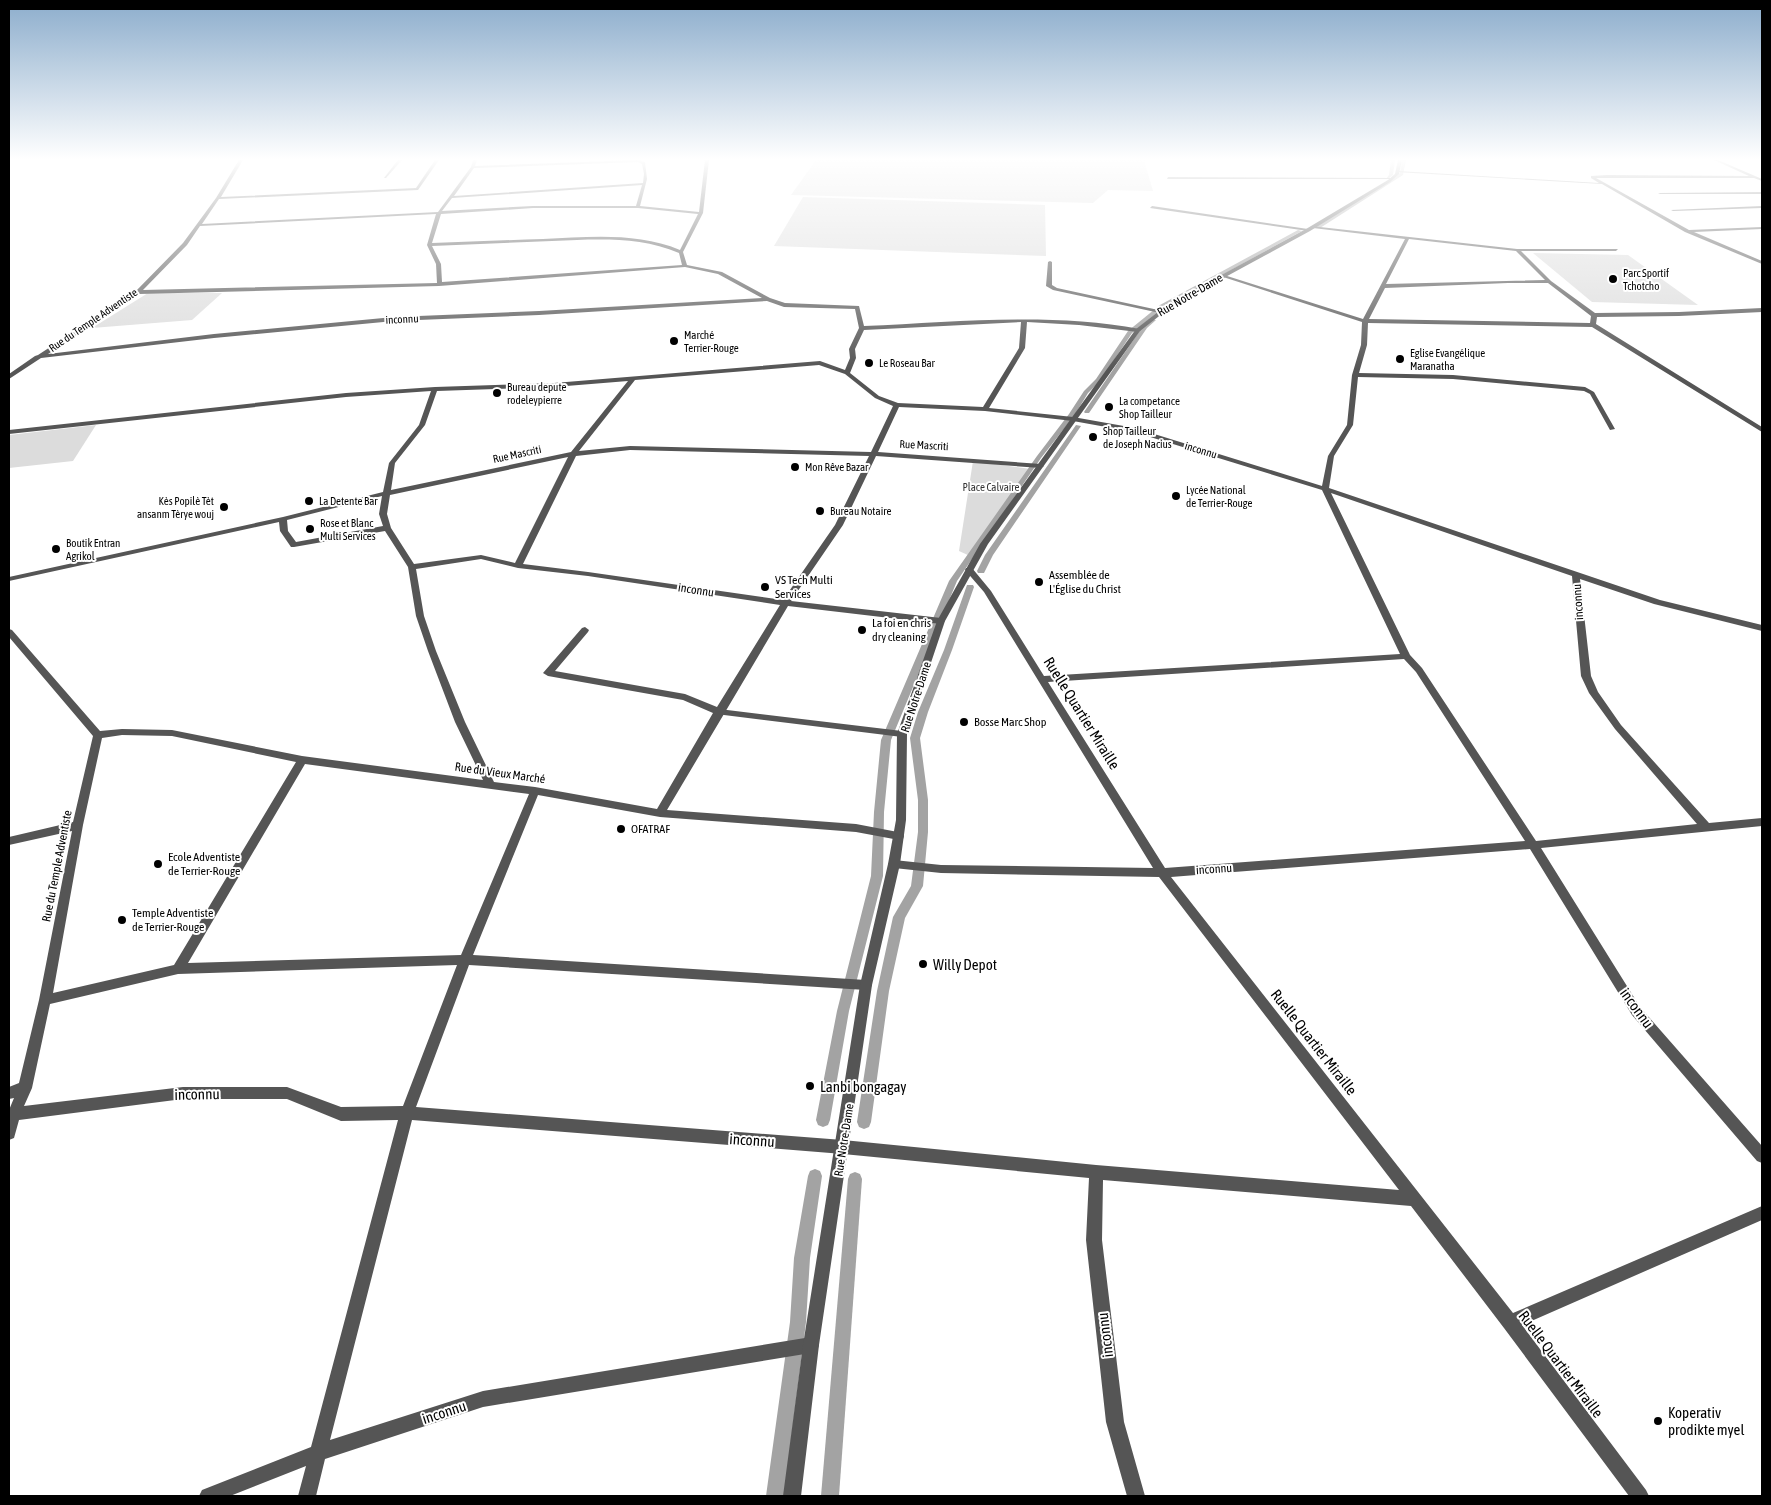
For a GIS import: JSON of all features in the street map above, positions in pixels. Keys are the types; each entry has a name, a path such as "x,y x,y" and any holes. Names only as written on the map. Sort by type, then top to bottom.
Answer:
{"street":[{"name":"Rue du Temple Adventiste","path":"9,377 138,292 172,259 194,230"},
{"path":"429,245 434,230"},
{"path":"684,266 681,252 692,230"},
{"name":"Rue Notre-Dame","path":"792,1496 811,1345 843,1147 866,985 894,864 902,820 902,734 941,621 984,544 1138,330 1160,311 1309,230"},
{"path":"1323,230 1517,250 1616,250"},
{"path":"1687,231 1706,230"},
{"path":"1687,231 1762,263"},
{"path":"429,245 589,238 635,241 672,248 681,252"},
{"path":"1325,489 1331,456 1350,425 1355,375 1364,345 1365,321 1407,239"},
{"path":"429,245 437,258 441,271 439,284"},
{"path":"1517,250 1549,282 1594,315 1679,314 1762,310"},
{"path":"1050,262 1049,286 1055,289 1160,311"},
{"name":"inconnu","path":"138,292 439,284 684,266 720,273 768,300 784,305 857,307 862,328"},
{"path":"1222,276 1365,321 1593,325 1762,430"},
{"path":"1383,286 1520,281 1549,282"},
{"name":"inconnu","path":"37,357 214,336 394,319 549,313 768,300"},
{"path":"1593,325 1594,315"},
{"path":"985,410 1022,348 1024,320"},
{"path":"846,373 853,358 852,349 862,328 1024,320 1080,323 1138,330"},
{"name":"inconnu","path":"9,432 346,396 435,389 554,385 820,363 846,373 877,397 897,405 985,410 1073,419 1135,430 1325,489 1657,602 1762,628"},
{"path":"1355,375 1452,377 1585,389 1592,393 1612,429"},
{"path":"518,566 573,454 633,379"},
{"path":"435,389 422,425 392,463 383,514 387,528 412,566 420,616 432,651 460,722 491,786"},
{"path":"660,813 718,712 785,603 839,525 875,454 897,405"},
{"name":"Rue Mascriti","path":"9,579 283,519 387,493 573,454 630,448 875,454 1041,466"},
{"name":"inconnu","path":"1325,489 1406,656 1419,670 1533,845 1636,1011 1762,1156"},
{"path":"283,519 284,531 294,544 387,528"},
{"name":"inconnu","path":"412,566 481,557 518,566 588,574 785,603 941,621"},
{"name":"Ruelle Quartier Miraille","path":"969,570 987,591 1162,873 1510,1322 1640,1496"},
{"name":"inconnu","path":"1576,576 1586,676 1594,693 1618,727 1705,826"},
{"path":"585,630 548,673 685,697 718,712 902,734"},
{"path":"9,632 98,735"},
{"path":"1042,679 1406,656"},
{"name":"Rue du Vieux Marché","path":"98,735 122,732 172,733 302,760 536,791 660,813 856,828 899,836"},
{"name":"Rue du Temple Adventiste","path":"9,1133 24,1088 45,1000 78,825 98,735"},
{"path":"178,969 302,760"},
{"path":"307,1496 407,1113 465,960 536,791"},
{"name":"inconnu","path":"894,864 941,869 1162,873 1533,845 1705,826 1762,822"},
{"path":"9,841 78,825"},
{"path":"45,1000 178,969 465,960 866,985"},
{"path":"9,1093 24,1088"},
{"name":"inconnu","path":"14,1114 183,1093 287,1093 341,1114 407,1113 843,1147 1096,1172 1415,1199"},
{"name":"inconnu","path":"1096,1172 1094,1240 1115,1422 1136,1496"},
{"path":"1510,1322 1762,1213"},
{"name":"inconnu","path":"208,1496 317,1453 483,1399 811,1345"}],"green space":[{"path":"783,230 1045,230 1046,256 774,246"},
{"name":"Parc Sportif Tchotcho","path":"1533,253 1628,255 1698,305 1592,302"},
{"path":"148,293 222,293 192,320 92,328"},
{"path":"96,425 73,461 9,468 9,435"},
{"name":"Place Calvaire","path":"973,461 1031,469 970,556 959,551"}],"waterway":[{"path":"823,1120 843,1011 877,876 879,812 886,740 953,581 1039,457 1072,415 1086,392 1098,380 1130,332 1162,306 1300,231"},
{"path":"1087,412 1145,327 1153,320"},
{"path":"981,571 989,555 1078,426"},
{"path":"864,1122 883,991 899,917 917,886 923,832 923,800 915,738 970,587"},
{"path":"775,1496 798,1322 802,1258 815,1176"},
{"path":"830,1496 855,1179"}],"place":[{"name":"Parc Sportif Tchotcho","path":"1613,279"},
{"name":"Marché Terrier-Rouge","path":"674,341"},
{"name":"Eglise Evangélique Maranatha","path":"1400,359"},
{"name":"Le Roseau Bar","path":"869,363"},
{"name":"Bureau depute rodeleypierre","path":"497,393"},
{"name":"La competance Shop Tailleur","path":"1109,407"},
{"name":"Shop Tailleur de Joseph Nacius","path":"1093,437"},
{"name":"Mon Rêve Bazar","path":"795,467"},
{"name":"Lycée National de Terrier-Rouge","path":"1176,496"},
{"name":"La Detente Bar","path":"309,501"},
{"name":"Kès Popilè Tèt ansanm Tèrye wouj","path":"224,507"},
{"name":"Bureau Notaire","path":"820,511"},
{"name":"Rose et Blanc Multi Services","path":"310,529"},
{"name":"Boutik Entran Agrikol","path":"56,549"},
{"name":"Assemblée de L'Église du Christ","path":"1039,582"},
{"name":"VS Tech Multi Services","path":"765,587"},
{"name":"La foi en chris dry cleaning","path":"862,630"},
{"name":"Bosse Marc Shop","path":"964,722"},
{"name":"OFATRAF","path":"621,829"},
{"name":"Ecole Adventiste de Terrier-Rouge","path":"158,864"},
{"name":"Temple Adventiste de Terrier-Rouge","path":"122,920"},
{"name":"Willy Depot","path":"923,964"},
{"name":"Lanbi bongagay","path":"810,1086"},
{"name":"Koperativ prodikte myel","path":"1658,1421"}]}
